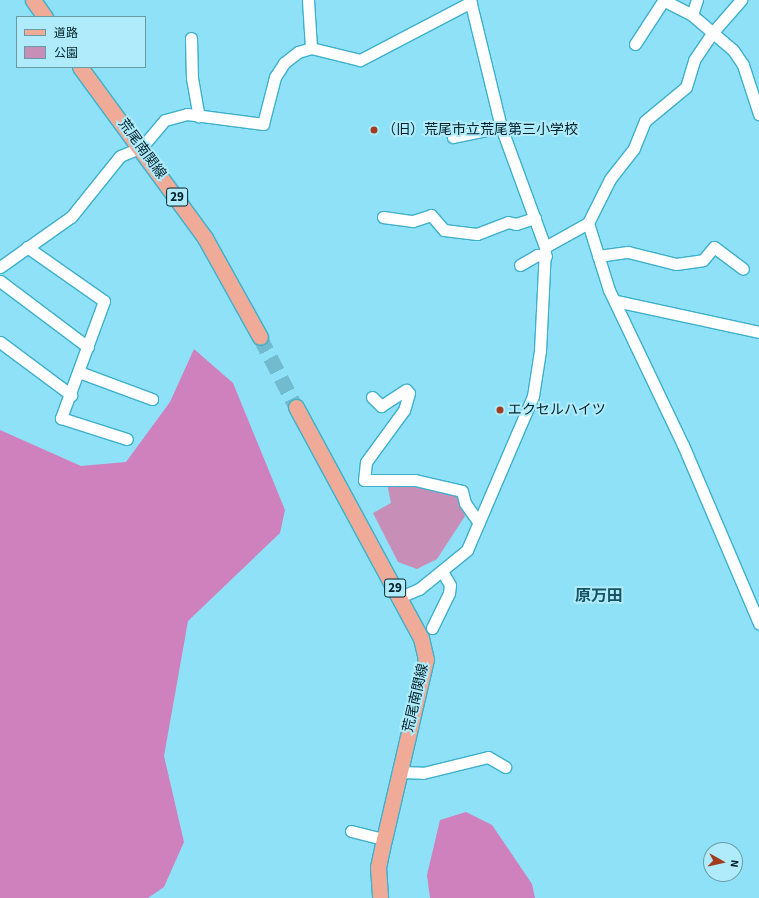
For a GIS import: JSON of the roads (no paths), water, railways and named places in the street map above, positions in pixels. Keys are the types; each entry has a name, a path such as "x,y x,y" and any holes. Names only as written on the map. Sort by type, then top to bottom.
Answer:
{"main road":[{"path":"33,0 43,16"},
{"name":"荒尾南関線","path":"81,68 142,147 206,238 260,337"},
{"name":"荒尾南関線","path":"296,407 400,597 421,638 426,659 378,867 380,898"}],"street":[{"path":"308,0 311,48"},
{"path":"635,44 663,0 692,15 733,50 743,65 759,114"},
{"path":"692,15 697,0"},
{"path":"520,265 546,251 560,240 585,225 610,179 634,148 645,121 686,87 694,60 713,32 741,0"},
{"path":"0,267 71,217 120,156 142,147 165,120 176,115 199,116 263,124 276,77 284,63 298,52 311,48 360,60 470,1 501,127 546,251 533,396 467,550 419,589 400,597"},
{"path":"191,38 192,78 199,116"},
{"path":"453,137 501,127"},
{"path":"383,217 413,221 431,215 444,230 468,230 477,234 508,222 516,224 534,218"},
{"path":"585,225 616,301 759,623"},
{"path":"27,247 104,301 71,395 61,418 127,439"},
{"path":"598,256 628,252 676,264 703,260 714,247 743,268"},
{"path":"0,281 88,346"},
{"path":"616,301 759,332"},
{"path":"0,342 71,395"},
{"path":"79,372 152,399"},
{"path":"372,397 381,406 406,390 409,393 404,410 366,462 364,480 415,480 462,490 465,504 479,523"},
{"path":"432,628 449,592 450,585 442,571"},
{"path":"398,778 488,757 505,767"},
{"path":"350,832 384,839"}],"tunnel":[{"path":"260,337 296,407"}],"place":[{"name":"（旧）荒尾市立荒尾第三小学校","path":"374,130"},
{"name":"エクセルハイツ","path":"500,410"}],"district":[{"name":"原万田","path":"599,596"}]}
